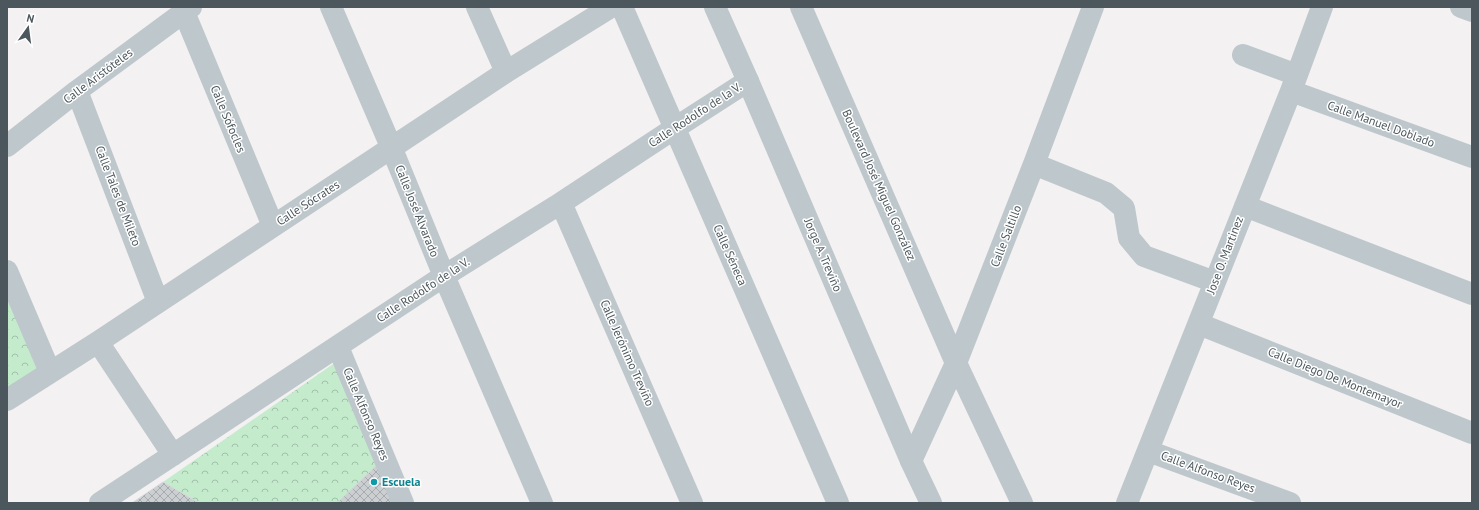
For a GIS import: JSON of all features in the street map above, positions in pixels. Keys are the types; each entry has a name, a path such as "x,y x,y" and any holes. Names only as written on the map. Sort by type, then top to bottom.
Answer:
{"street":[{"name":"Calle José Alvarado","path":"331,7 392,149 444,276 542,503"},
{"path":"477,7 506,72"},
{"name":"Calle Sócrates","path":"7,400 392,149 506,72 611,7"},
{"name":"Calle Séneca","path":"622,7 838,503"},
{"name":"Jorge A. Treviño","path":"715,7 911,461 931,503"},
{"name":"Boulevard José Miguel González","path":"800,7 956,363 1022,503"},
{"name":"Calle Saltillo","path":"911,461 956,363 1034,164 1093,7"},
{"name":"Jose O. Martinez","path":"1127,503 1294,83 1322,7"},
{"path":"1461,7 1472,11"},
{"name":"Calle Aristóteles","path":"7,146 77,91 187,10"},
{"name":"Calle Sófocles","path":"187,10 273,226"},
{"name":"Calle Manuel Doblado","path":"1243,55 1294,83 1472,157"},
{"name":"Calle Rodolfo de la V.","path":"100,503 444,276 748,81"},
{"name":"Calle Tales de Mileto","path":"77,91 158,302"},
{"path":"1034,164 1106,193 1124,208 1129,238 1144,256 1215,282"},
{"name":"Calle Jerónimo Treviño","path":"561,202 692,503"},
{"path":"1245,206 1472,294"},
{"path":"7,271 50,372"},
{"name":"Calle Diego De Montemayor","path":"1199,324 1472,433"},
{"path":"98,342 173,455"},
{"name":"Calle Alfonso Reyes","path":"338,347 403,503"},
{"name":"Calle Alfonso Reyes","path":"1148,451 1257,497 1290,503"}],"green space":[{"path":"7,297 40,369 7,391"},
{"path":"336,362 381,461 337,503 199,503 163,482"}],"building":[{"name":"Escuela","path":"381,461 399,503 337,503"},
{"path":"163,482 199,503 132,503"}],"place":[{"name":"Escuela","path":"374,482"}]}
